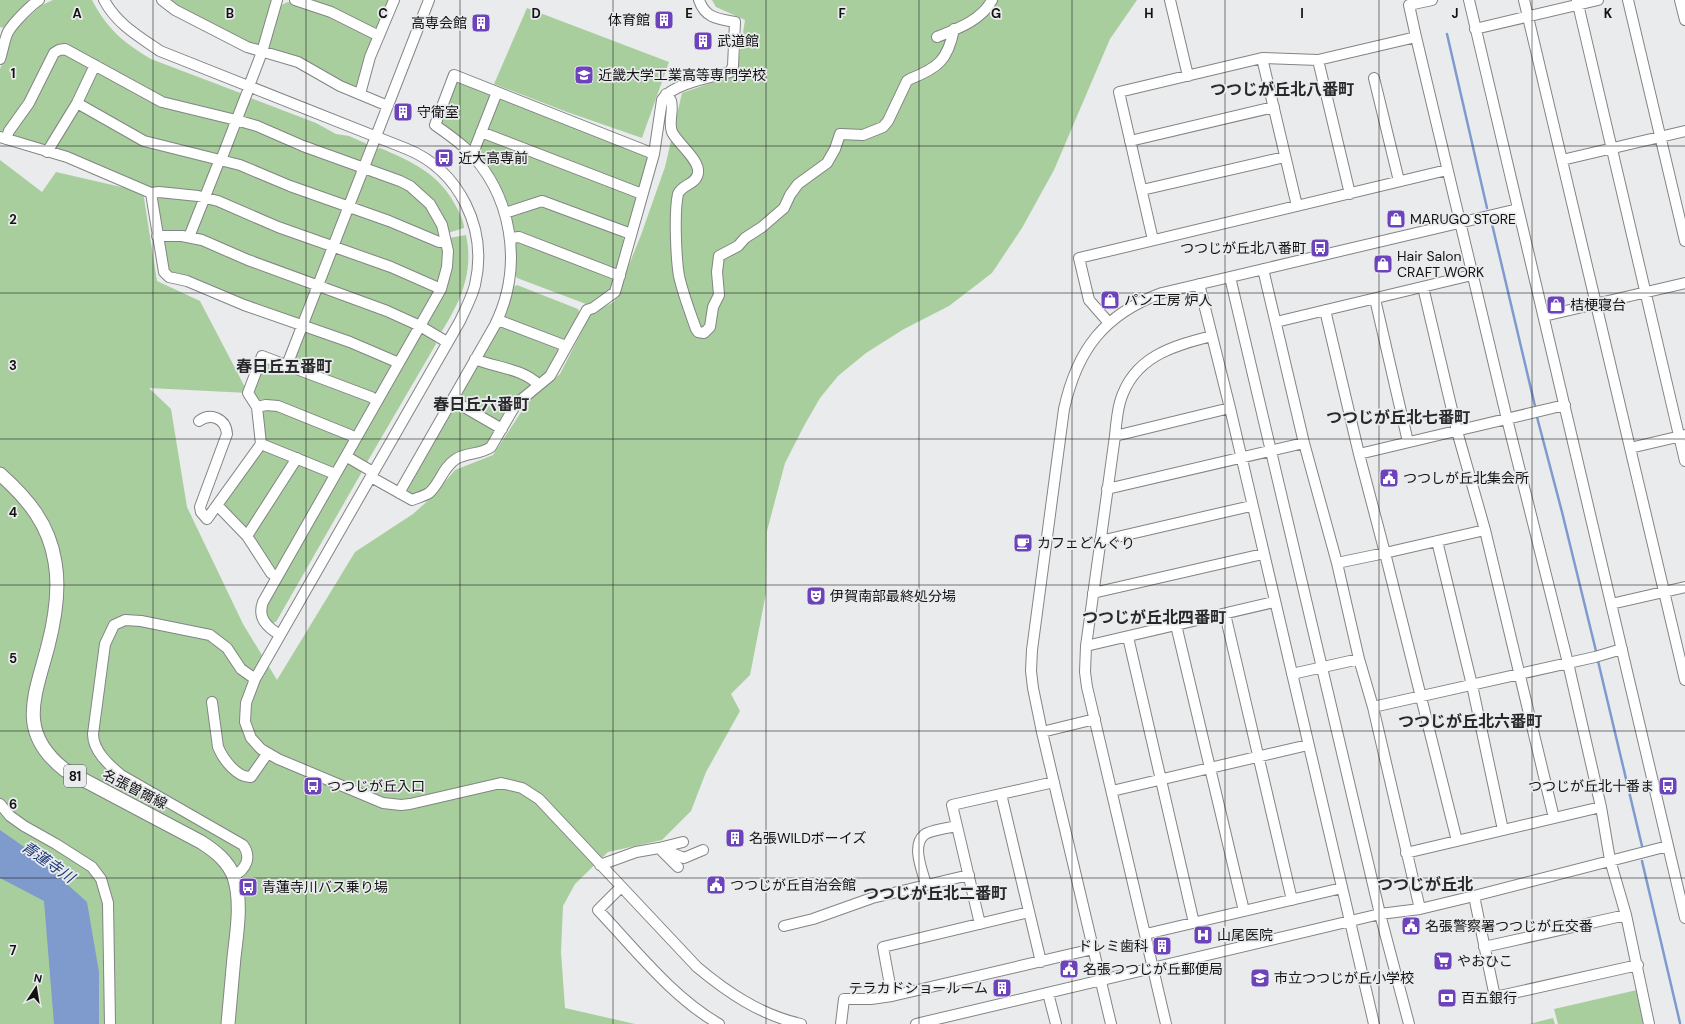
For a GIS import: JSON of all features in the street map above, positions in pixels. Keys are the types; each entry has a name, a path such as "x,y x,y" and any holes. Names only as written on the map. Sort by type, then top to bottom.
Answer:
{"main road":[{"name":"名張曽爾線","path":"0,474 32,506 46,534 55,562 57,582 55,611 48,646 36,687 33,708 34,726 44,748 52,760 65,770 210,848 225,861 233,876 238,909 228,1024"}],"street":[{"path":"104,0 117,19 127,29 160,51 248,90 418,154 434,165 456,187 470,212 478,246 477,274 474,287 460,321 255,679 246,704 245,722 251,738 267,754 372,799 392,804 410,804 493,784 509,784 522,788 539,799 697,967 718,985 762,1011 776,1017 801,1024"},
{"path":"162,0 175,10 248,47 291,60 305,66 340,86 388,106"},
{"path":"189,237 248,90 262,52 277,0"},
{"path":"295,0 331,12 379,36"},
{"path":"360,94 379,36 394,0"},
{"path":"287,365 429,0"},
{"path":"349,458 399,493 412,500 429,492 451,463 464,455 488,449 493,444 516,404 550,376 587,310 593,308 616,292 654,154 662,100 672,89 730,72 733,66 734,22 712,17 705,11 699,0"},
{"path":"937,37 982,14 992,0"},
{"path":"1170,0 1188,76"},
{"path":"1432,0 1409,5 1507,420 1568,663 1601,807 1610,860 1626,915 1638,965 1649,1024"},
{"path":"1469,0 1668,846 1683,901 1685,918"},
{"path":"1524,0 1685,680"},
{"path":"1475,29 1528,17 1577,2 1598,0"},
{"path":"1628,0 1685,241"},
{"path":"1680,0 1685,20"},
{"path":"0,59 8,32 36,1"},
{"path":"1577,2 1645,292 1682,436 1685,461"},
{"path":"666,94 671,101 672,131 698,168 698,175 695,180 680,189 678,194 677,250 679,273 696,329 698,332 704,333 710,327 713,307 719,295 717,272 719,256 738,246 745,238 762,227 784,208 790,195 798,184 827,163 835,149 840,134 863,135 884,128 907,81 930,70 944,58 950,48 954,29"},
{"path":"1153,240 1119,92 1262,58 1318,60 1416,37"},
{"path":"280,635 266,624 261,613 263,602 441,289 447,267 448,251 442,225 437,214 421,195 400,181 303,146 258,126 168,104 145,93 70,50 62,49 54,53 29,103 3,138 67,158 151,193 159,192 205,198 226,204 278,227 391,267 441,289"},
{"path":"1262,58 1297,206"},
{"path":"1318,60 1350,194"},
{"path":"47,152 77,103 95,65"},
{"path":"399,493 498,320 510,281 512,260 510,238 505,213 497,192 471,154 456,140 435,125 454,75 654,154"},
{"path":"1374,78 1399,181"},
{"path":"471,154 475,148 496,92"},
{"path":"77,103 144,141 240,165 348,208 389,221 439,242 446,242"},
{"path":"1130,142 1274,107"},
{"path":"1562,160 1685,131"},
{"path":"481,132 642,194"},
{"path":"1142,190 1285,157"},
{"path":"1109,323 1089,300 1079,258 1447,170"},
{"path":"151,193 164,272 169,277 187,281 244,305 350,342 399,363"},
{"path":"505,213 542,201 631,234"},
{"path":"1111,1024 1033,688 1032,650 1064,409 1069,384 1077,367 1089,346 1109,323 1131,307 1151,297 1199,284 1518,209"},
{"path":"157,236 189,237 202,240 248,260 318,287 376,307 420,326 447,342"},
{"path":"510,238 519,237 620,276"},
{"path":"1264,269 1304,442 1337,563 1420,909"},
{"path":"1276,322 1472,275"},
{"path":"1230,277 1380,914 1409,1024"},
{"path":"1544,316 1685,283"},
{"path":"1199,284 1230,408 1251,506 1374,1024"},
{"path":"1423,287 1457,431 1485,530 1554,818"},
{"path":"1374,299 1408,442"},
{"path":"1325,310 1359,454 1457,841"},
{"path":"498,320 566,346"},
{"path":"1166,1024 1085,672 1086,646 1107,490 1120,402 1123,394 1132,379 1150,359 1167,349 1212,336"},
{"path":"199,421 205,417 215,417 223,422 227,430 227,434 200,507 201,512 207,519 260,444 257,407 248,393 262,356 371,397 377,401"},
{"path":"476,359 488,364 518,372 532,378 539,385"},
{"path":"452,400 502,429"},
{"path":"257,407 266,405 278,406 356,438"},
{"path":"1359,454 1565,405"},
{"path":"1115,436 1230,408"},
{"path":"1630,448 1682,436"},
{"path":"1107,490 1304,442"},
{"path":"260,444 335,474"},
{"path":"247,536 297,458"},
{"path":"217,505 247,536 271,573 277,577"},
{"path":"1100,541 1251,506"},
{"path":"1337,563 1485,530"},
{"path":"1437,541 1472,685 1503,830"},
{"path":"1093,593 1263,554"},
{"path":"1611,604 1685,587"},
{"path":"1086,646 1274,602"},
{"path":"1225,614 1292,900"},
{"path":"233,876 244,868 247,861 248,856 243,845 121,775 109,764 94,745 93,728 105,644 114,625 125,620 142,621 210,635 227,648 241,669 255,679"},
{"path":"1176,625 1244,911"},
{"path":"1128,637 1194,923"},
{"path":"1373,708 1568,663 1622,648"},
{"path":"1292,674 1359,658"},
{"path":"212,702 218,747 221,754 230,765 245,776 251,777 267,754"},
{"path":"1042,732 1095,719"},
{"path":"1112,790 1210,768 1259,755 1308,745"},
{"path":"980,924 952,806 1054,782"},
{"path":"1001,794 1041,962"},
{"path":"0,804 10,816 24,826 88,864 101,879 108,904 110,1024"},
{"path":"1406,853 1601,807"},
{"path":"926,885 918,851 921,840 925,834 957,826"},
{"path":"600,865 636,852 683,842"},
{"path":"916,1024 1380,914 1420,909 1668,846"},
{"path":"659,848 684,858 703,850"},
{"path":"659,848 678,867"},
{"path":"784,926 813,919 872,898 969,875"},
{"path":"621,887 598,910 671,987 698,1010 719,1024"},
{"path":"1146,934 1342,888"},
{"path":"1474,896 1495,997 1638,965"},
{"path":"892,996 883,947 1029,912"},
{"path":"1484,947 1626,915"},
{"path":"842,1024 844,999 871,999 892,996 1093,950"},
{"path":"1048,993 1054,1024"}],"green space":[{"path":"0,0 28,0 28,5 8,26 4,28 0,27"},
{"path":"53,0 92,0 110,27 124,41 141,53 151,59 243,94 236,116 174,103 100,64 71,46 65,45 5,130 0,132 0,69 15,30 40,6"},
{"path":"167,0 271,0 272,3 260,44 256,46 181,9"},
{"path":"306,0 390,0 378,27 373,28"},
{"path":"712,0 1137,0 1110,39 1054,170 1022,228 992,273 949,306 904,329 866,353 838,376 820,398 805,424 785,463 767,531 766,593 750,675 731,694 740,711 706,772 691,811 662,840 608,852 575,884 563,906 561,952 565,1008 635,1024 0,1024 0,160 42,192 56,172 143,192 157,281 200,301 248,393 149,388 171,409 187,507 243,624 277,680 355,552 413,514 432,497 455,470 493,455 529,400 560,374 591,313 614,302 641,235 665,167 682,93 734,75 737,70 745,20 716,7"},
{"path":"288,2 332,17 370,35 373,39 358,86 354,87 269,48 268,44 279,6"},
{"path":"527,8 669,62 642,138 567,112 494,84"},
{"path":"63,53 87,64 89,69 48,144 43,146 15,137 13,132 56,57"},
{"path":"101,71 146,97 234,123 221,155 141,136 84,103 83,98 95,73"},
{"path":"460,82 488,93 490,98 472,143 467,145 442,127 441,121 455,84"},
{"path":"248,97 316,123 336,134 349,136 365,143 367,145 361,161 358,162 240,117"},
{"path":"503,98 645,154 648,159 641,185 636,188 490,131 487,126 496,100"},
{"path":"81,110 135,141 216,162 203,194 144,186 57,150 55,145 76,111"},
{"path":"236,123 355,169 358,173 348,199 342,202 224,156"},
{"path":"487,137 633,194 636,199 630,226 625,229 547,198 511,206 506,204 478,157 478,151 482,140"},
{"path":"380,148 404,158 434,178 450,196 461,215 464,228 448,233 433,202 372,167 371,164 377,149"},
{"path":"221,163 340,209 342,213 333,239 326,241 209,195"},
{"path":"371,175 387,180 411,191 424,202 429,209 441,234 437,238 357,207 355,201 365,177"},
{"path":"159,196 201,200 188,233 170,232 162,228 158,219 156,201"},
{"path":"206,201 325,248 327,253 318,278 312,281 193,235"},
{"path":"542,205 622,236 625,241 618,267 613,269 516,232 510,219 513,213"},
{"path":"354,213 405,231 441,247 445,252 441,281 435,283 342,246 339,241 349,216"},
{"path":"466,235 468,261 464,285 449,320 442,331 437,332 429,327 426,321 440,298 449,238"},
{"path":"166,239 199,243 309,287 312,292 302,317 297,320 173,274 168,270 161,243"},
{"path":"520,240 611,276 614,281 611,290 603,297 586,304 517,278 514,272 515,244"},
{"path":"339,252 377,265 432,289 434,294 420,319 415,320 327,285 324,280 334,255"},
{"path":"517,285 578,309 580,314 567,338 561,340 506,319 504,314 511,288"},
{"path":"323,292 373,309 411,326 413,331 399,355 393,356 311,324 309,320 318,294"},
{"path":"503,325 557,346 559,351 547,374 541,378 511,365 485,359 483,353 498,327"},
{"path":"308,332 346,345 390,363 392,369 379,392 373,394 296,364 294,359 303,333"},
{"path":"425,333 434,338 436,344 366,464 350,455 418,335"},
{"path":"269,361 368,401 370,406 357,429 352,431 261,402 257,399 253,391 262,364"},
{"path":"480,365 530,380 530,387 512,401 502,420 497,421 461,401 458,395 475,366"},
{"path":"457,407 493,428 495,433 488,444 473,450 423,491 416,495 408,493 406,487 452,409"},
{"path":"264,409 275,409 346,437 349,443 337,465 331,467 267,442 264,439 260,413"},
{"path":"264,450 287,458 290,464 249,526 244,526 225,508 224,502 259,451"},
{"path":"347,460 363,470 276,622 271,623 267,617 265,604"},
{"path":"302,464 327,474 329,479 278,568 272,568 254,539 253,533 297,466"},
{"path":"1637,990 1645,1024 1558,1024 1554,1009"},
{"path":"1553,1018 1555,1024 1529,1024"}],"water":[{"path":"0,830 30,851 87,902 99,972 99,1024 54,1024 44,901 0,878"}],"waterway":[{"path":"1447,34 1487,208"},
{"path":"1492,224 1535,406"},
{"path":"1537,417 1596,651"},
{"path":"1598,661 1642,846"},
{"path":"1642,861 1680,1023"}],"place":[{"name":"体育館","path":"664,20"},
{"name":"高専会館","path":"481,23"},
{"name":"武道館","path":"703,41"},
{"name":"近畿大学工業高等専門学校","path":"584,75"},
{"name":"守衛室","path":"403,112"},
{"name":"近大高専前","path":"444,158"},
{"name":"MARUGO STORE","path":"1396,219"},
{"name":"つつじが丘北八番町","path":"1320,248"},
{"name":"Hair Salon CRAFT WORK","path":"1383,264"},
{"name":"パン工房 炉人","path":"1110,300"},
{"name":"桔梗寝台","path":"1556,305"},
{"name":"つつしが丘北集会所","path":"1389,478"},
{"name":"カフェどんぐり","path":"1023,543"},
{"name":"伊賀南部最終処分場","path":"816,596"},
{"name":"つつじが丘入口","path":"313,786"},
{"name":"つつじが丘北十番ま","path":"1668,786"},
{"name":"名張WILDボーイズ","path":"735,838"},
{"name":"つつじが丘自治会館","path":"716,885"},
{"name":"青蓮寺川バス乗り場","path":"248,887"},
{"name":"名張警察署つつじが丘交番","path":"1411,926"},
{"name":"山尾医院","path":"1203,935"},
{"name":"ドレミ歯科","path":"1162,946"},
{"name":"やおひこ","path":"1443,961"},
{"name":"名張つつじが丘郵便局","path":"1069,969"},
{"name":"市立つつじが丘小学校","path":"1260,978"},
{"name":"テラカドショールーム","path":"1002,988"},
{"name":"百五銀行","path":"1447,998"}],"district":[{"name":"つつじが丘北八番町","path":"1282,89"},
{"name":"春日丘五番町","path":"284,366"},
{"name":"春日丘六番町","path":"481,404"},
{"name":"つつじが丘北七番町","path":"1398,417"},
{"name":"つつじが丘北四番町","path":"1154,617"},
{"name":"つつじが丘北六番町","path":"1470,721"},
{"name":"つつじが丘北","path":"1425,884"},
{"name":"つつじが丘北二番町","path":"935,893"}],"water label":[{"name":"青蓮寺川","path":"48,862"}]}
